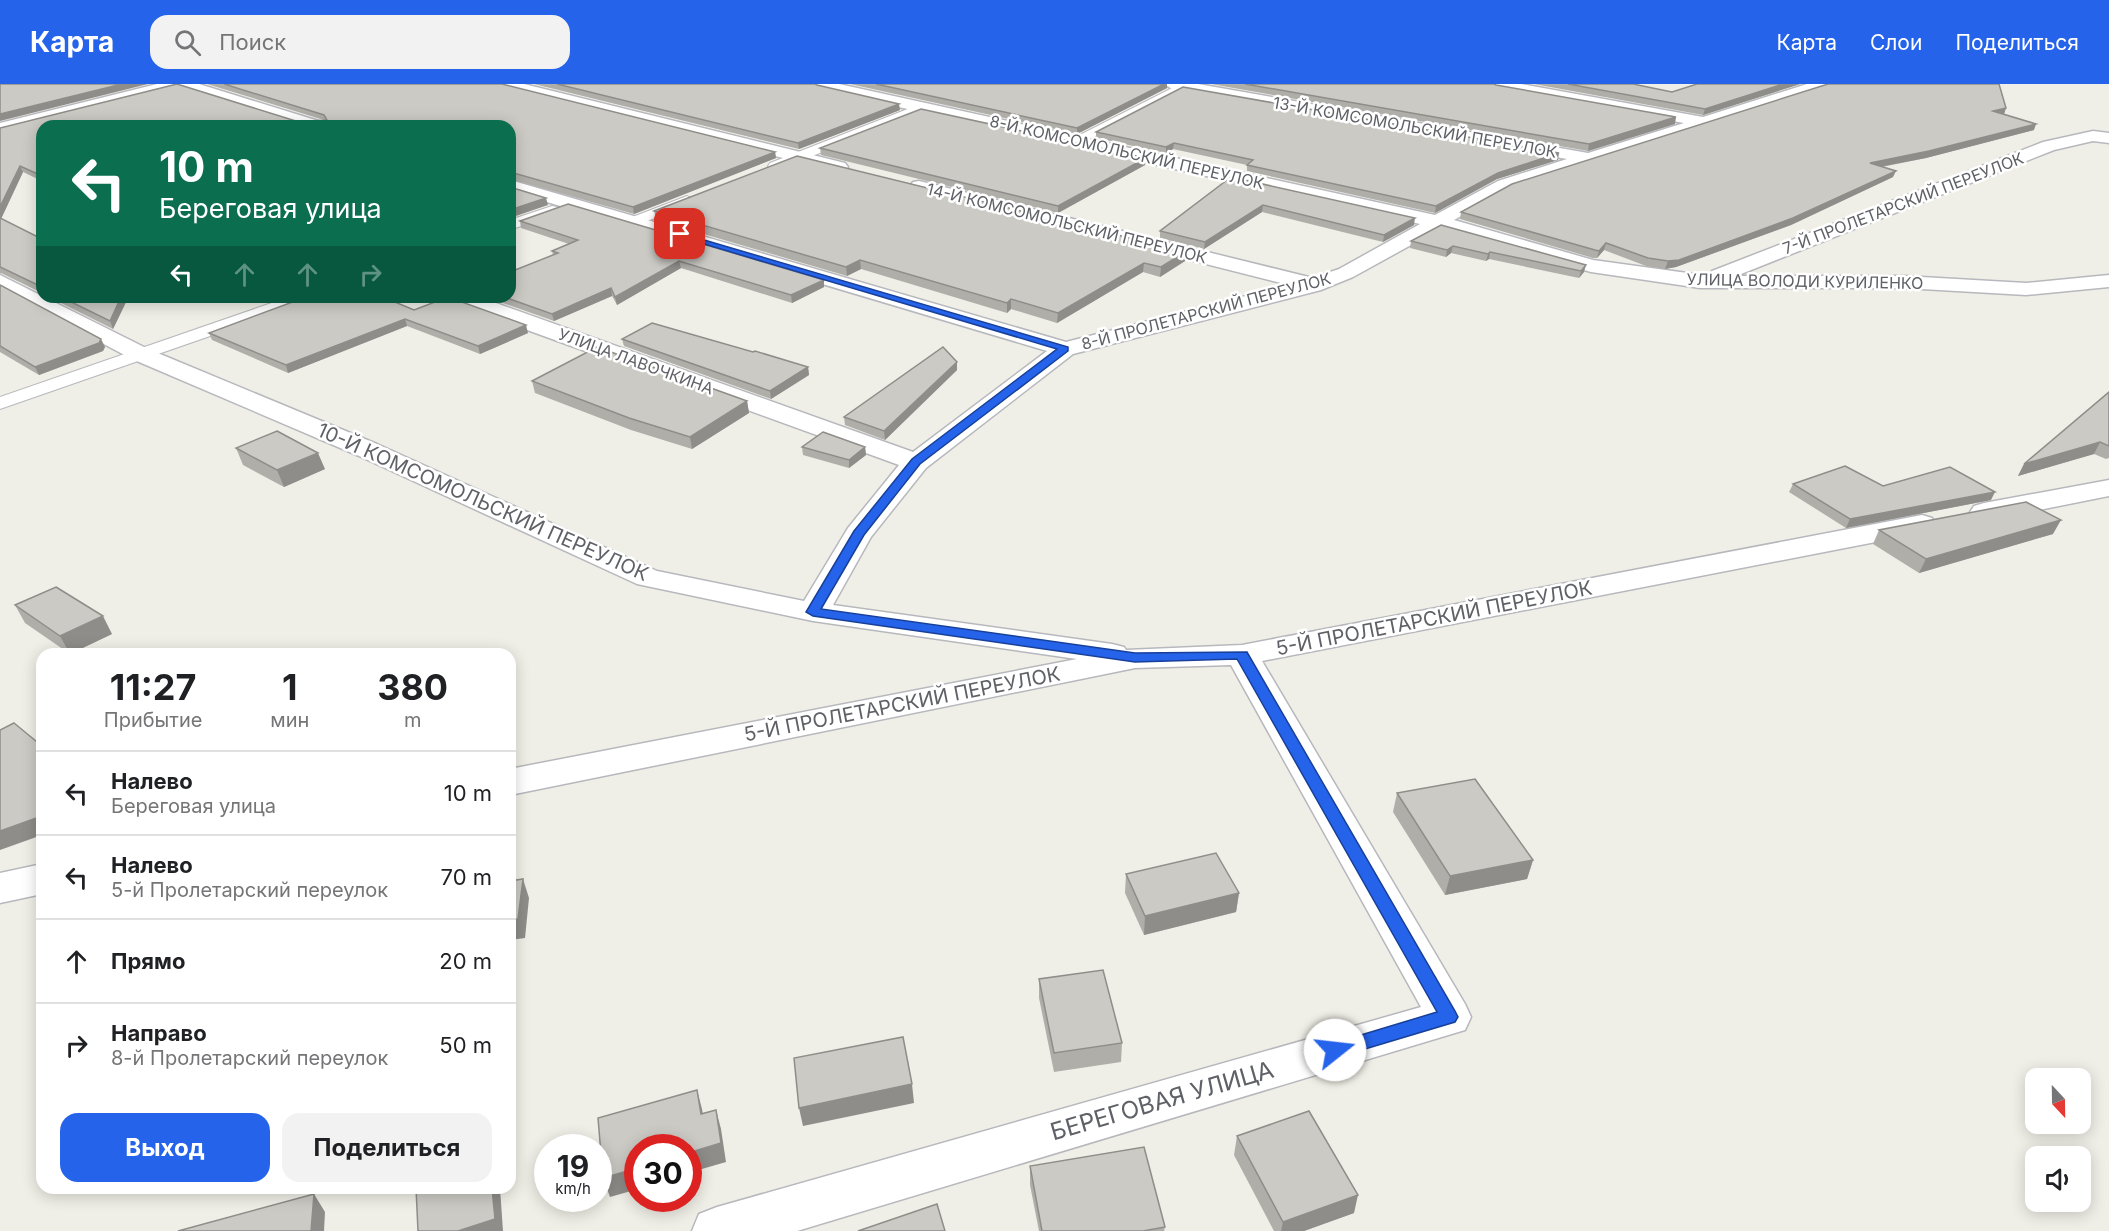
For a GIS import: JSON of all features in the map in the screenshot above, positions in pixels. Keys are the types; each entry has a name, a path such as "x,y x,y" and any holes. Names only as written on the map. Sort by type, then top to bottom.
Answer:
{"street":[{"path":"7,126 175,84"},
{"path":"183,84 300,120"},
{"path":"506,84 855,171"},
{"name":"8-Й КОМСОМОЛЬСКИЙ ПЕРЕУЛОК","path":"818,84 1435,221"},
{"path":"1495,84 1702,121"},
{"name":"8-Й ПРОЛЕТАРСКИЙ ПЕРЕУЛОК","path":"813,612 858,534 916,462 1065,349 1313,285 1346,273 1435,221 1504,185 1822,84"},
{"name":"13-Й КОМСОМОЛЬСКИЙ ПЕРЕУЛОК","path":"1179,85 1588,158"},
{"path":"7,126 32,134"},
{"name":"7-Й ПРОЛЕТАРСКИЙ ПЕРЕУЛОК","path":"1700,282 2049,146 2093,136 2109,138"},
{"name":"14-Й КОМСОМОЛЬСКИЙ ПЕРЕУЛОК","path":"902,182 1134,238 1313,285"},
{"path":"516,187 1065,349"},
{"name":"УЛИЦА ВОЛОДИ КУРИЛЕНКО","path":"1435,221 1591,266 1700,282 1904,282 2026,289 2109,281"},
{"name":"10-Й КОМСОМОЛЬСКИЙ ПЕРЕУЛОК","path":"0,282 36,301"},
{"name":"10-Й КОМСОМОЛЬСКИЙ ПЕРЕУЛОК","path":"41,303 140,354 368,450 648,578 813,612 1135,658"},
{"name":"УЛИЦА ЛАВОЧКИНА","path":"475,303 916,462"},
{"name":"5-Й ПРОЛЕТАРСКИЙ ПЕРЕУЛОК","path":"516,781 1135,658 1242,655 2109,488"},
{"name":"БЕРЕГОВАЯ УЛИЦА","path":"717,1231 1449,1017 1242,655"},
{"path":"0,888 36,880"}],"lane":[{"path":"1075,141 1179,85"},
{"path":"765,170 923,107"},
{"path":"635,221 700,195"},
{"path":"516,223 571,203"},
{"path":"0,403 288,303"}],"building":[{"path":"0,84 122,84 0,114"},
{"path":"177,84 293,120 36,120 36,173 20,166 0,207 0,128"},
{"path":"224,84 502,84 775,152 633,207 516,174 516,120 327,120 324,115"},
{"path":"557,84 815,84 899,104 798,143"},
{"path":"876,84 1164,84 1077,128"},
{"path":"1245,84 1494,84 1676,117 1589,144"},
{"path":"1568,84 1633,84 1672,92 1697,84 1783,84 1705,109"},
{"path":"1828,84 1999,84 2006,108 1993,111 2036,124 1929,151 1870,163 1896,171 1793,218 1679,260 1648,258 1606,243 1599,251 1461,212 1512,184"},
{"path":"1183,87 1559,153 1498,173 1436,206 1247,165 1253,160 1174,143 1166,147 1096,132"},
{"path":"921,109 1146,158 1058,206 820,148"},
{"path":"797,156 1037,215 1031,218 1094,229 1185,252 1161,267 1144,263 1058,313 1011,299 1007,303 860,260 846,267 654,211"},
{"path":"1231,177 1415,218 1384,235 1263,205 1205,242 1160,231"},
{"path":"516,189 546,198 516,208"},
{"path":"568,204 824,280 791,295 679,261 615,297 611,288 552,314 516,301 516,270 558,253 552,251 578,240 520,221"},
{"path":"0,218 36,236 36,284 0,267"},
{"path":"1441,225 1586,265 1581,271 1490,252 1488,254 1453,246 1447,250 1411,241"},
{"path":"0,285 101,339 99,343 35,367 0,346"},
{"path":"73,303 118,303 110,321"},
{"path":"290,303 397,303 414,310 432,303 465,303 526,325 478,346 405,319 286,365 209,333"},
{"path":"652,323 808,367 770,391 622,339"},
{"path":"597,347 747,401 690,437 629,418 532,381"},
{"path":"943,347 957,362 884,431 844,417"},
{"path":"2109,392 2109,446 2100,442 2024,464"},
{"path":"277,431 318,453 277,470 236,448"},
{"path":"823,432 865,447 849,460 802,447"},
{"path":"1845,466 1883,486 1950,467 1995,492 1850,519 1793,484"},
{"path":"2026,502 2061,520 1926,559 1879,530"},
{"path":"56,587 103,616 60,636 15,605"},
{"path":"14,723 36,741 36,818 0,831 0,730"},
{"path":"1475,779 1533,860 1450,876 1397,793"},
{"path":"1216,853 1239,893 1145,916 1126,874"},
{"path":"523,879 518,919 516,919 516,880"},
{"path":"1103,970 1122,1043 1054,1053 1039,979"},
{"path":"903,1037 912,1084 799,1108 794,1058"},
{"path":"697,1090 701,1114 716,1110 721,1143 702,1149 702,1134 624,1134 624,1172 612,1175 612,1134 599,1134 598,1118"},
{"path":"1309,1111 1358,1195 1283,1222 1237,1136"},
{"path":"1144,1147 1165,1227 1143,1231 1042,1231 1030,1166"},
{"path":"314,1194 311,1231 178,1231"},
{"path":"416,1194 493,1194 495,1219 458,1231 418,1231"},
{"path":"937,1204 945,1231 858,1231"}],"route":[{"path":"680,234 1065,349 916,462 858,534 813,612 1135,658 1242,655 1449,1017 1335,1050"}]}
